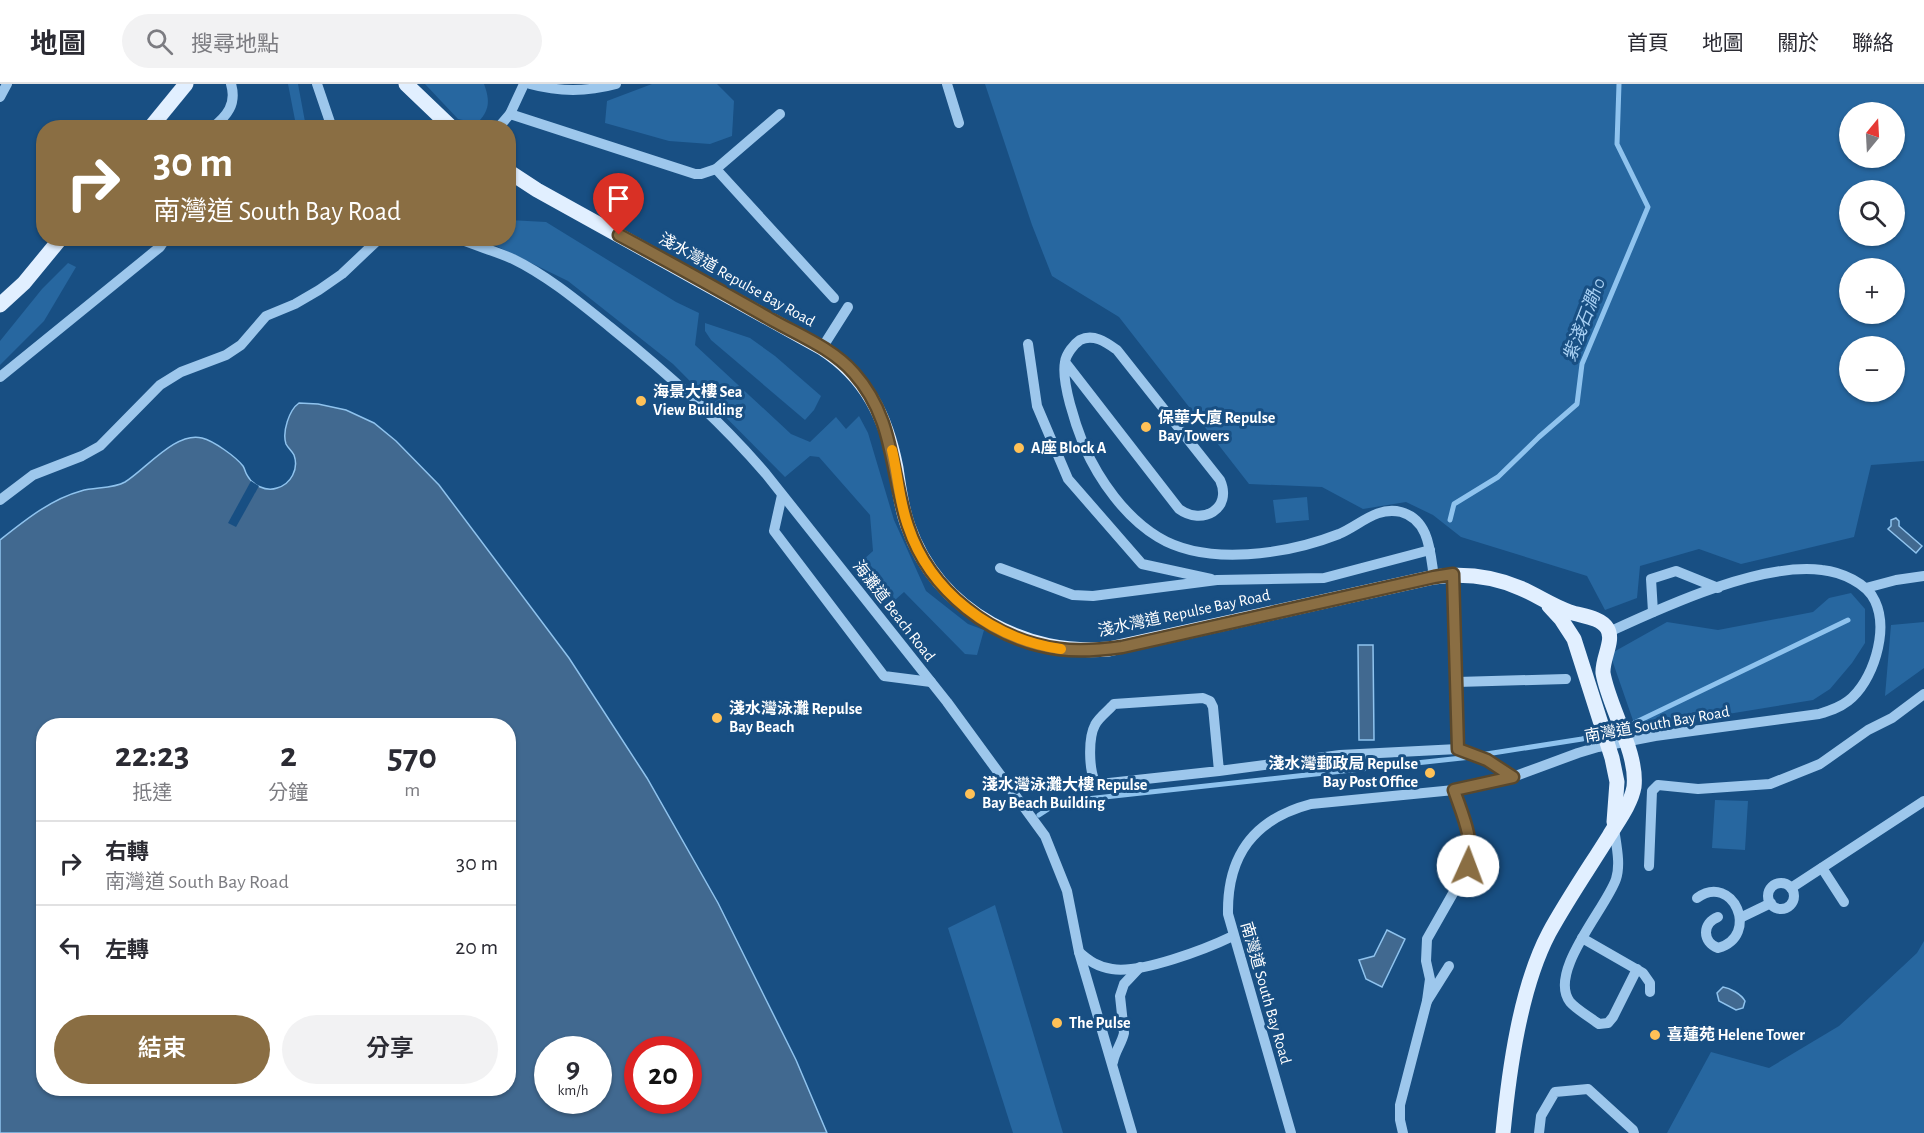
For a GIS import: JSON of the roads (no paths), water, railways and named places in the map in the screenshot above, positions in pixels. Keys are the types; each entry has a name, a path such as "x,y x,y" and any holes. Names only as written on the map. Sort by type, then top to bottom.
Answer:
{"main road":[{"path":"157,120 186,84"},
{"path":"406,84 444,120"},
{"name":"淺水灣道 Repulse Bay Road","path":"516,180 822,348 854,373 878,411 890,445 907,525 927,565 942,586 960,604 981,619 1020,639 1060,649 1116,648 1453,574 1505,582 1607,627 1611,638 1603,666 1606,687 1634,772 1633,792 1614,828 1550,933 1539,957 1527,993 1519,1029 1503,1133"},
{"path":"0,305 24,283 54,246"},
{"name":"淺水灣道 Repulse Bay Road","path":"1539,598 1561,619 1576,644 1612,758 1617,782 1614,828"},
{"path":"1597,621 1592,620 1581,624 1575,633 1576,644 1582,653 1593,656 1608,648"}],"street":[{"path":"0,97 7,84"},
{"path":"221,120 230,109 233,96 231,84"},
{"path":"317,84 329,120"},
{"path":"505,120 524,84"},
{"path":"530,84 572,91 616,84"},
{"path":"947,84 959,123"},
{"path":"510,114 694,174 716,169 780,114"},
{"path":"716,169 834,298"},
{"path":"0,377 154,246"},
{"path":"0,500 33,475 82,456 100,446 160,385 182,372 226,355 241,345 266,316 319,291 349,268 372,246"},
{"name":"海灘道 Beach Road","path":"478,246 513,259 541,275 590,310 660,367 745,451 931,682 1045,836 1067,891 1079,952 1132,1133"},
{"path":"822,348 848,307"},
{"path":"1065,362 1179,509 1185,513 1200,516 1215,510 1223,498 1220,480 1117,350 1104,341 1085,338 1077,342 1065,362 1071,405 1085,447 1120,502 1146,529 1160,538 1190,550 1206,552 1241,555 1275,552 1309,545 1342,532 1371,516 1387,511 1403,513 1417,521 1427,534 1434,577"},
{"path":"1028,344 1037,406 1068,479 1142,564 1217,580"},
{"path":"782,495 774,531 884,676 931,682"},
{"path":"1000,568 1073,595 1093,596 1217,580 1323,578 1430,550"},
{"path":"1610,632 1653,612 1718,588 1785,570 1824,570 1851,579 1866,588 1924,576"},
{"path":"1653,612 1651,579 1676,572 1718,588"},
{"path":"1453,574 1458,749"},
{"name":"南灣道 South Bay Road","path":"1291,1133 1228,914 1227,897 1236,862 1246,844 1272,818 1291,809 1311,804 1454,790 1513,777 1599,747 1655,736 1819,714 1836,709 1860,690 1870,673 1876,653 1880,619 1876,602 1866,588"},
{"path":"1457,681 1566,679"},
{"path":"1649,866 1652,791 1658,784 1698,789 1770,784 1820,764 1868,730 1892,718 1924,694"},
{"path":"1219,771 1213,707 1210,701 1203,698 1114,704 1094,725 1089,758 1092,777 1100,784 1219,771 1341,754 1458,749 1473,753 1513,777"},
{"path":"1403,1133 1400,1105 1427,1001 1430,979 1425,961 1427,939 1464,874 1470,858 1470,841 1454,790"},
{"path":"1791,888 1924,801"},
{"path":"1614,828 1618,860 1616,879 1582,938 1568,970 1566,994 1570,1002 1599,1024 1608,1023 1637,969"},
{"path":"1822,868 1844,902"},
{"path":"1783,883 1791,888 1794,897 1789,906 1779,909 1771,903 1768,894 1773,886 1783,883"},
{"path":"1697,898 1710,891 1725,893 1731,898 1740,918 1740,926 1733,941 1718,948 1709,942 1706,933 1709,923 1718,917"},
{"path":"1740,918 1771,903"},
{"path":"1079,952 1089,961 1115,970 1140,967 1195,953 1233,936"},
{"path":"1582,938 1637,969 1649,979 1650,992"},
{"path":"1427,1001 1449,966"},
{"path":"1113,1062 1124,1033 1120,996 1124,984 1140,967"},
{"path":"1539,1133 1541,1116 1555,1092 1588,1089 1634,1130 1634,1133"}],"waterway":[{"name":"紫淺石澗10","path":"1450,520 1454,504 1498,477 1577,404 1582,364 1648,207 1617,144 1619,84"},
{"path":"1480,755 1582,739 1628,726 1848,620"},
{"path":"1039,815 1059,802 1471,757"}],"place":[{"name":"海景大樓 Sea View Building","path":"641,401"},
{"name":"保華大廈 Repulse Bay Towers","path":"1146,427"},
{"name":"A座 Block A","path":"1019,448"},
{"name":"淺水灣泳灘 Repulse Bay Beach","path":"717,718"},
{"name":"淺水灣郵政局 Repulse Bay Post Office","path":"1430,773"},
{"name":"淺水灣泳灘大樓 Repulse Bay Beach Building","path":"970,794"},
{"name":"The Pulse","path":"1057,1023"},
{"name":"喜蓮苑 Helene Tower","path":"1655,1035"}]}
